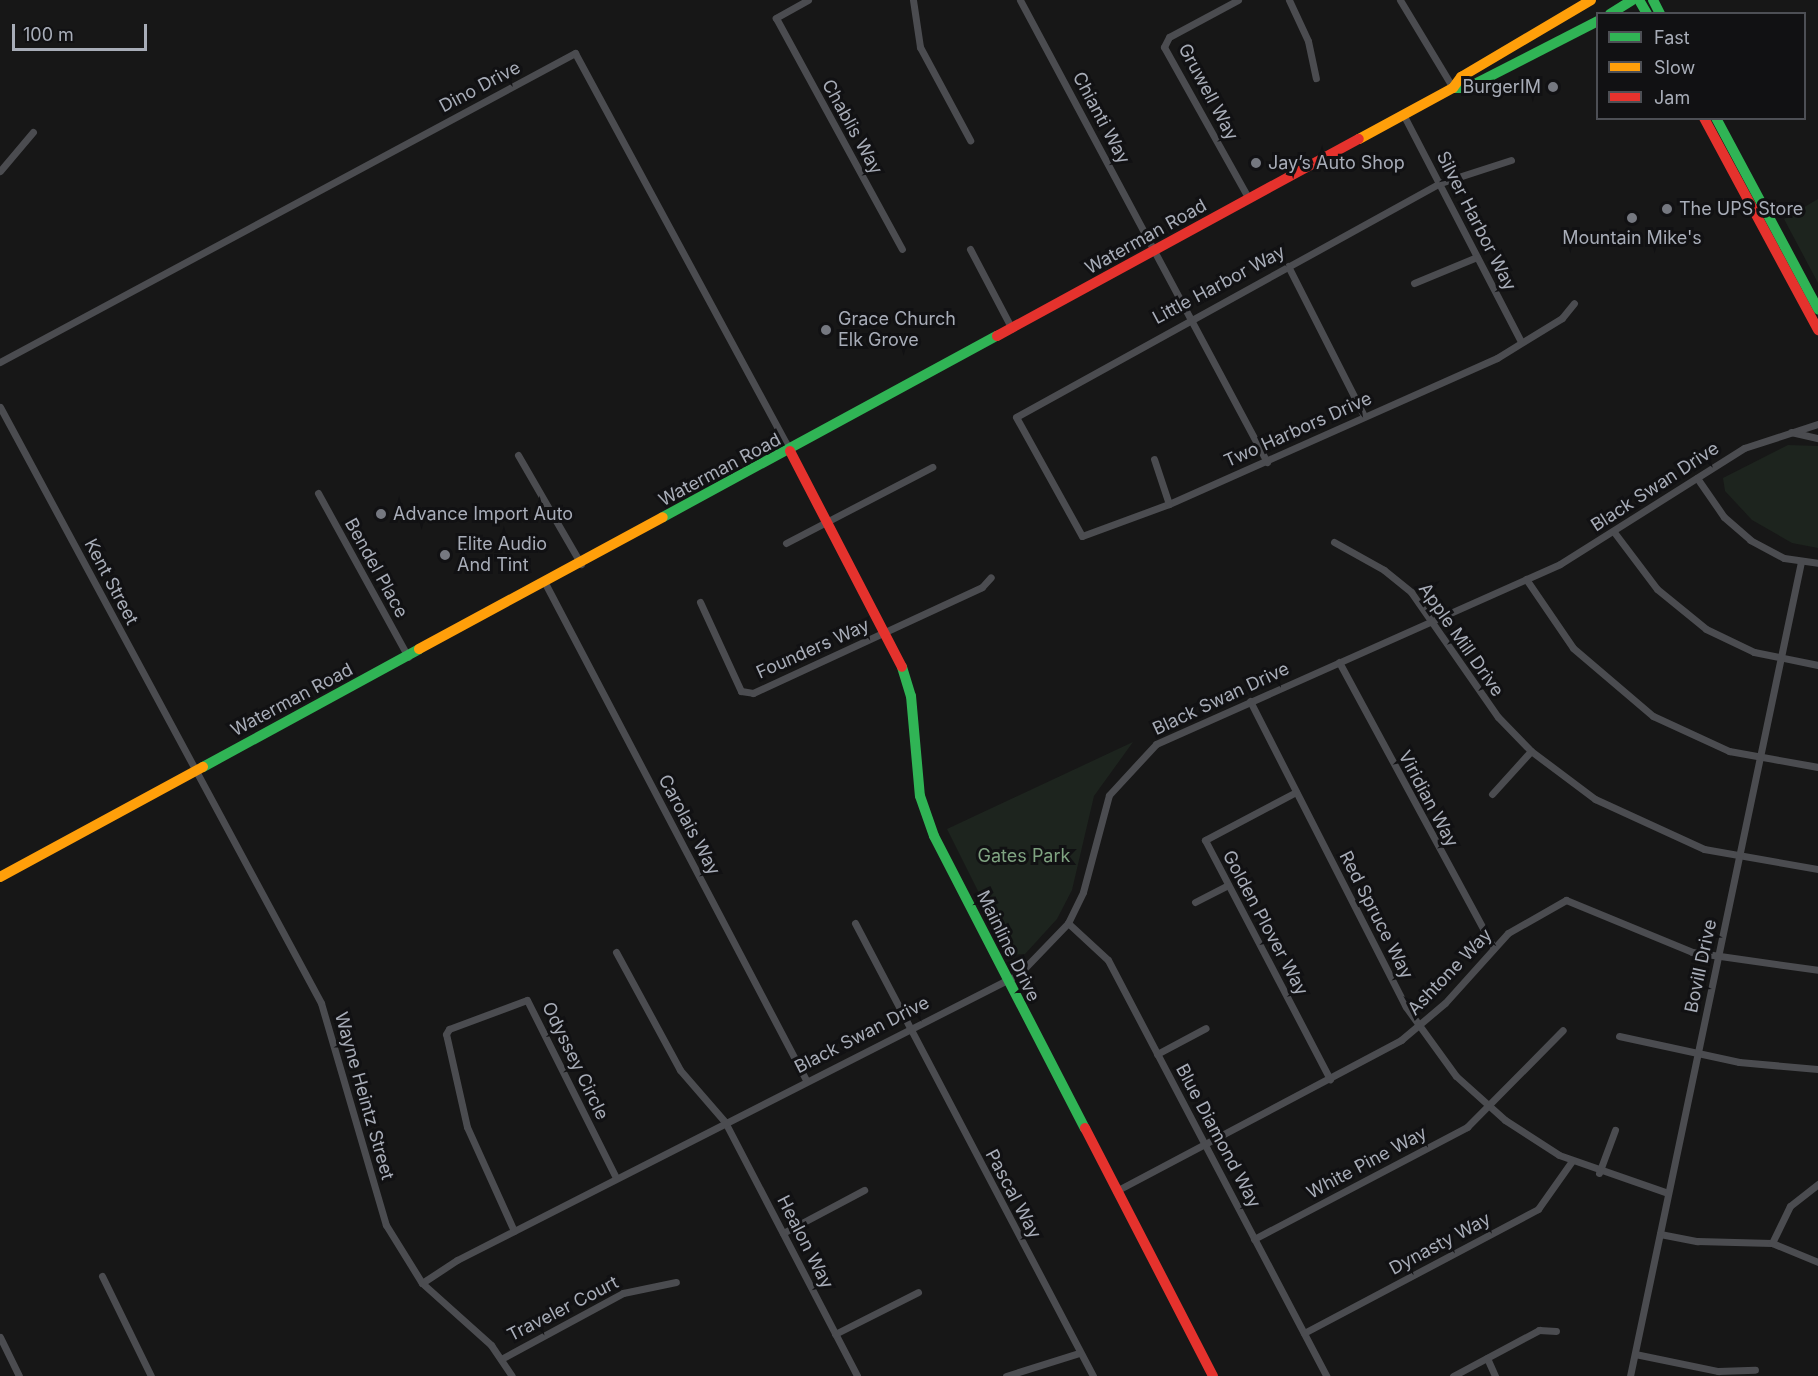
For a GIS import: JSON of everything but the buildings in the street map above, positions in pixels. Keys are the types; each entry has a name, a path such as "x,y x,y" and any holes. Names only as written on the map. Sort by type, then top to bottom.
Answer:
{"main road":[{"name":"Waterman Road","path":"0,877 790,451 1453,88 1461,77 1591,0"},
{"path":"1613,12 1632,0"},
{"name":"Waterman Road","path":"1453,88 1467,88 1596,22"},
{"path":"1705,120 1818,330"},
{"path":"1717,120 1818,309"},
{"name":"Mainline Drive","path":"790,451 888,632 911,696 915,775 926,816 1006,982 1213,1376"}],"street":[{"name":"Chablis Way","path":"808,0 776,18 902,249"},
{"path":"913,0 920,47 970,140"},
{"name":"Chianti Way","path":"1020,0 1267,462"},
{"name":"Gruwell Way","path":"1238,0 1169,36 1164,47 1248,199"},
{"path":"1289,0 1308,41 1316,78"},
{"path":"1400,0 1453,88"},
{"name":"Dino Drive","path":"0,362 575,53 790,451"},
{"name":"Silver Harbor Way","path":"1403,114 1521,342"},
{"path":"0,171 33,132"},
{"name":"Little Harbor Way","path":"1082,536 1016,417 1190,317 1440,183 1511,160"},
{"path":"970,249 1012,329"},
{"path":"1414,283 1477,256"},
{"path":"1288,266 1364,416"},
{"name":"Two Harbors Drive","path":"1082,536 1168,504 1267,462 1521,342 1562,318 1574,303"},
{"name":"Kent Street","path":"0,407 199,769"},
{"name":"Black Swan Drive","path":"422,1283 514,1231 908,1026 1006,982 1046,952 1068,923 1083,892 1098,820 1126,771 1156,744 1526,579 1614,532 1744,448 1818,424"},
{"path":"1791,432 1818,438"},
{"path":"518,455 581,564"},
{"path":"1154,459 1168,504"},
{"path":"786,543 827,519 932,467"},
{"path":"1696,478 1739,531 1768,551 1801,562 1818,563"},
{"name":"Bendel Place","path":"318,493 408,657"},
{"path":"1614,532 1651,582 1684,613 1721,638 1780,659 1818,665"},
{"name":"Apple Mill Drive","path":"1334,542 1401,583 1433,621 1483,698 1531,751 1616,812 1670,837 1738,858 1818,868"},
{"name":"Bovill Drive","path":"1630,1376 1801,562"},
{"path":"888,632 982,587 991,577"},
{"path":"1526,579 1573,648 1627,698 1700,740 1759,759 1818,767"},
{"name":"Carolais Way","path":"545,583 806,1080"},
{"name":"Founders Way","path":"700,602 741,691 753,693 888,632"},
{"name":"Viridian Way","path":"1339,662 1493,947"},
{"name":"Red Spruce Way","path":"1250,701 1418,1027 1490,1108 1572,1161 1599,1173 1668,1193"},
{"path":"1492,794 1531,751"},
{"name":"Wayne Heintz Street","path":"199,769 321,1003 386,1226 422,1283 501,1359 512,1376"},
{"name":"Golden Plover Way","path":"1296,792 1205,840 1330,1079"},
{"path":"1195,902 1228,885"},
{"name":"Ashtone Way","path":"1116,1191 1330,1079 1418,1027 1493,947 1566,900 1641,935 1718,958"},
{"name":"Pascal Way","path":"855,923 1093,1376"},
{"name":"Blue Diamond Way","path":"1068,923 1102,950 1326,1376"},
{"name":"Healon Way","path":"616,952 680,1070 725,1122 857,1376"},
{"path":"1718,958 1818,970"},
{"name":"Odyssey Circle","path":"514,1231 467,1127 446,1034 449,1029 527,1000 616,1178"},
{"path":"1157,1054 1206,1028"},
{"name":"White Pine Way","path":"1254,1239 1467,1127 1490,1108 1563,1030"},
{"path":"1619,1036 1698,1054 1818,1069"},
{"path":"1599,1173 1615,1130"},
{"name":"Dynasty Way","path":"1304,1333 1538,1209 1572,1161"},
{"path":"1772,1243 1790,1206 1818,1184"},
{"path":"783,1233 864,1190"},
{"path":"1660,1234 1697,1241 1772,1243 1818,1262"},
{"path":"102,1276 152,1376"},
{"name":"Traveler Court","path":"501,1359 623,1293 676,1282"},
{"path":"835,1334 918,1292"},
{"path":"1453,1376 1539,1330 1556,1331"},
{"path":"0,1337 19,1376"},
{"path":"1006,1376 1079,1353"},
{"path":"1635,1354 1718,1371 1755,1370"},
{"path":"1487,1358 1496,1376"}],"green space":[{"path":"1818,199 1818,283 1784,219"},
{"path":"1788,445 1818,446 1818,548 1792,543 1752,520 1725,491 1723,478"},
{"name":"Gates Park","path":"1133,742 1094,796 1072,890 1057,919 1025,954 1010,955 947,829"}],"traffic: fast":[{"path":"1613,12 1632,0"},
{"path":"1639,0 1646,12"},
{"path":"1653,0 1659,12"},
{"path":"1453,88 1467,88 1596,22"},
{"path":"1717,120 1818,309"},
{"path":"663,517 997,336"},
{"path":"203,767 419,649"},
{"path":"902,667 911,696 920,796 934,836 1085,1128"}],"traffic: slow":[{"path":"1359,139 1453,88 1461,77 1591,0"},
{"path":"419,649 663,517"},
{"path":"0,877 203,767"}],"traffic: jam":[{"path":"1705,120 1818,330"},
{"path":"997,336 1359,139"},
{"path":"790,451 902,667"},
{"path":"1085,1128 1213,1376"}],"place":[{"name":"BurgerIM","path":"1553,87"},
{"name":"Jay’s Auto Shop","path":"1256,163"},
{"name":"The UPS Store","path":"1667,209"},
{"name":"Mountain Mike's","path":"1632,218"},
{"name":"Grace Church Elk Grove","path":"826,330"},
{"name":"Advance Import Auto","path":"381,514"},
{"name":"Elite Audio And Tint","path":"445,555"}]}
